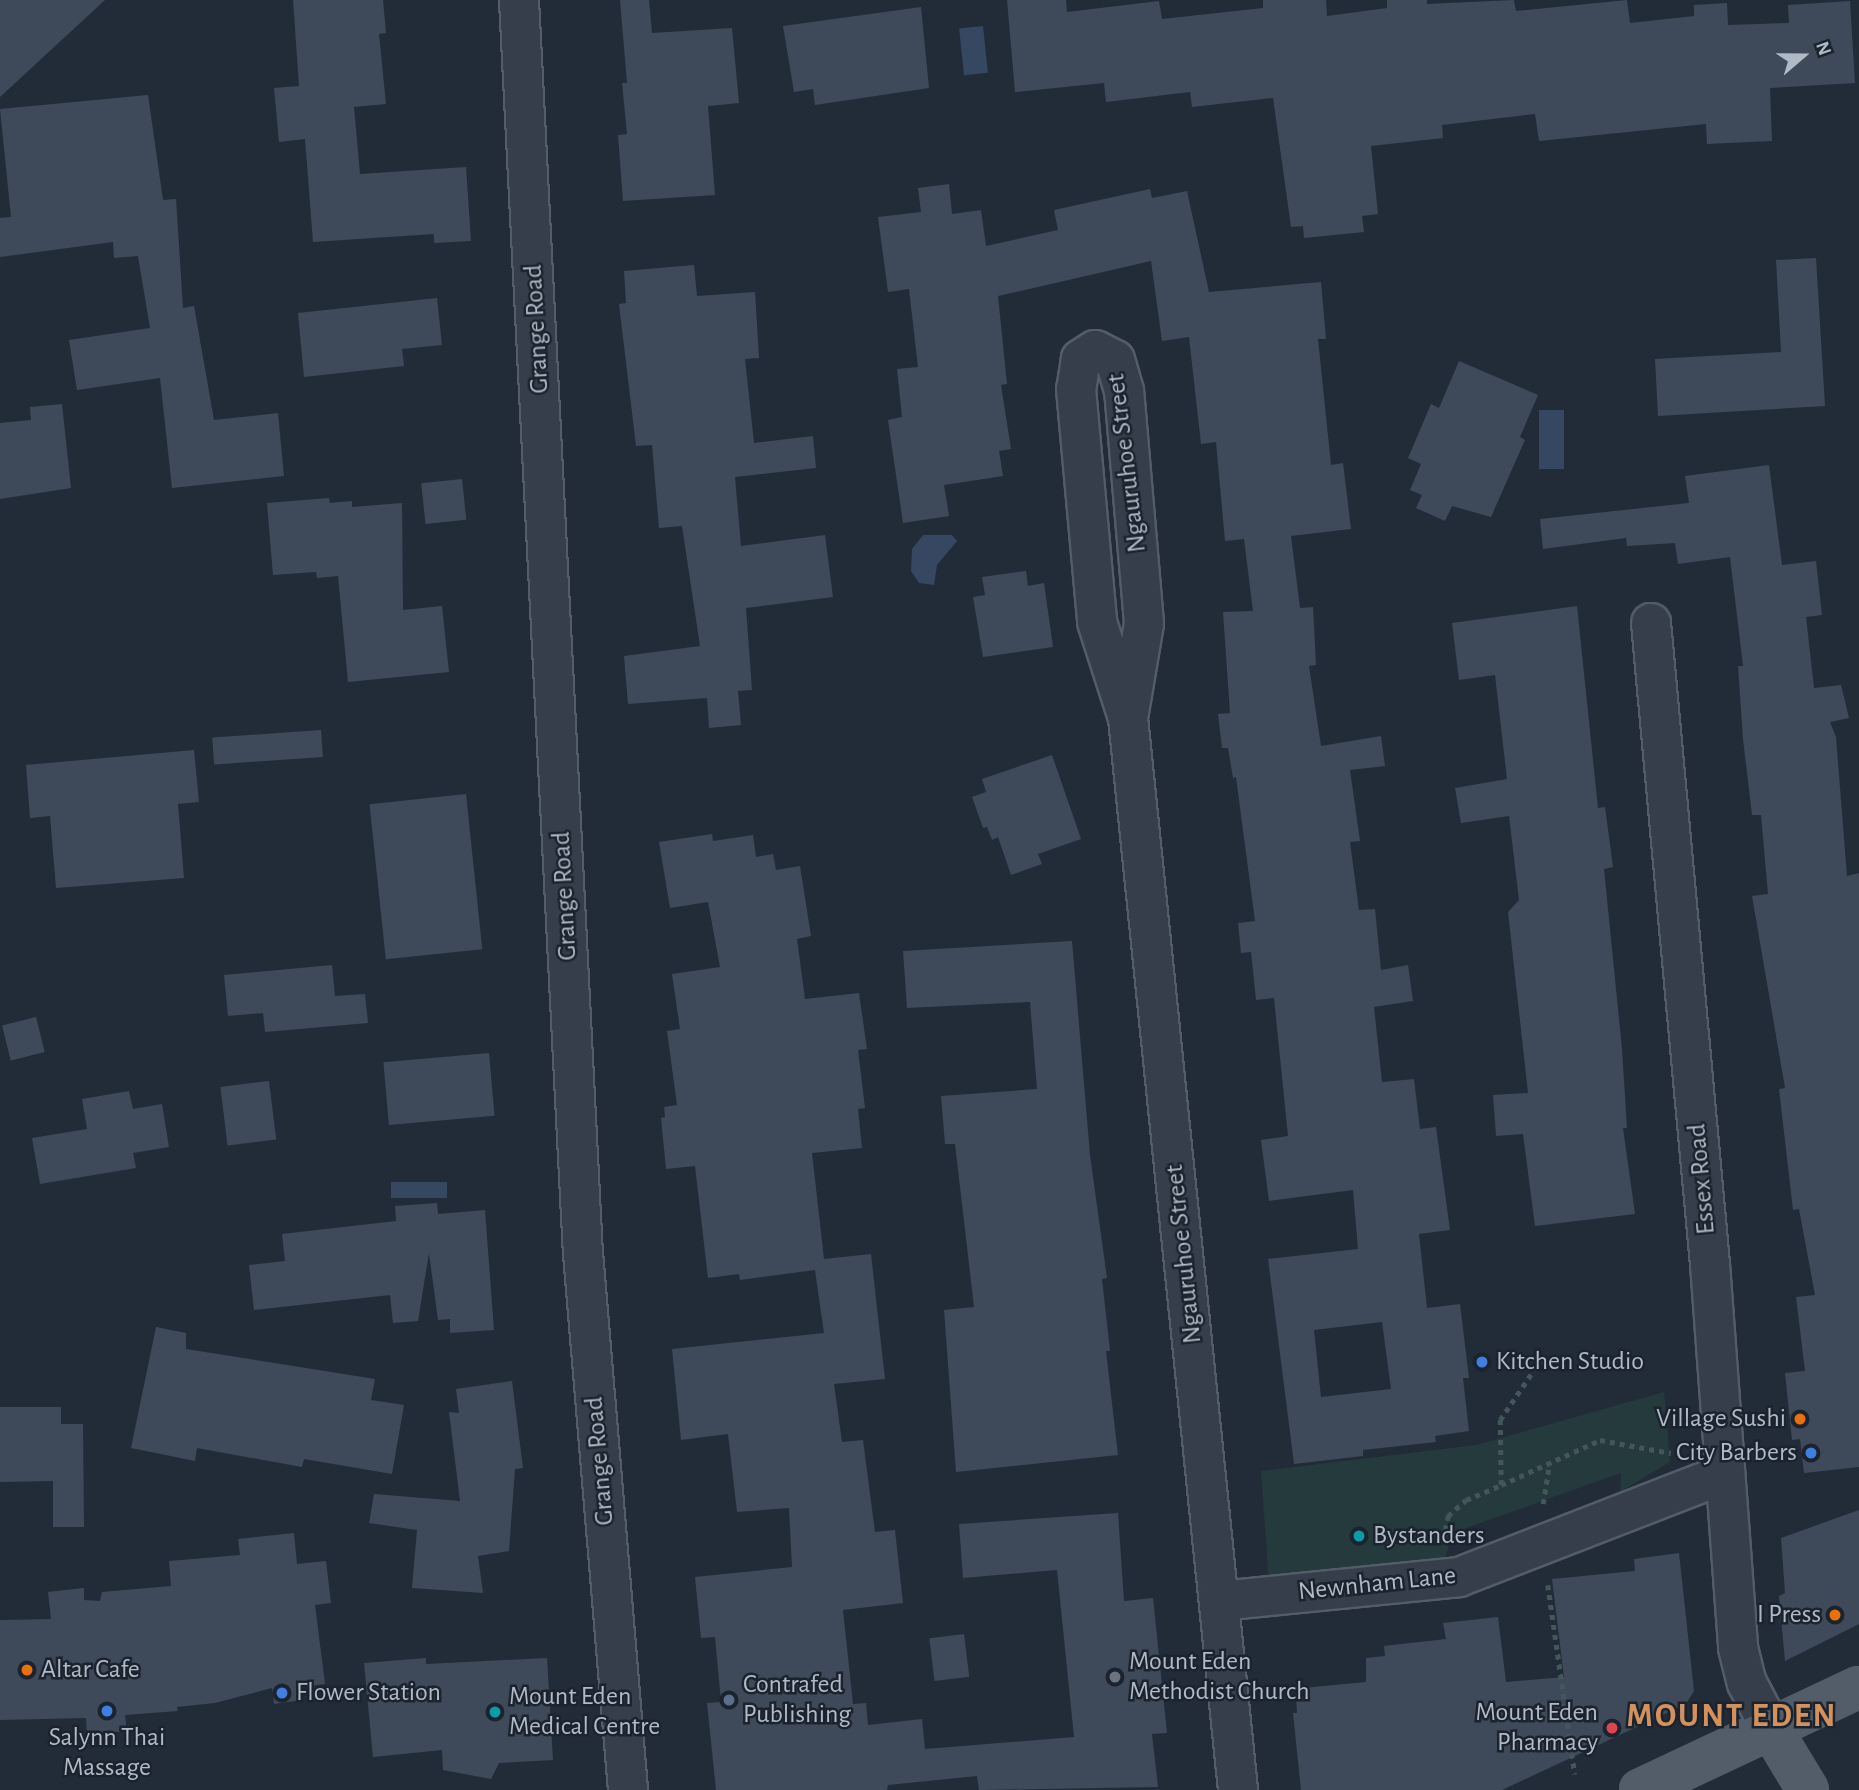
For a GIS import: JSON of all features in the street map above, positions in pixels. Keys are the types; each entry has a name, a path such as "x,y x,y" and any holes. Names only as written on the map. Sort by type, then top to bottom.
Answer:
{"main road":[{"path":"1640,1790 1859,1687"},
{"path":"1771,1729 1808,1790"}],"street":[{"name":"Grange Road","path":"519,0 583,1253 628,1790"},
{"name":"Ngauruhoe Street","path":"1128,718 1144,623 1128,432 1120,370 1110,354 1095,350 1088,352 1078,367 1079,428 1097,622 1128,718 1238,1790"},
{"name":"Essex Road","path":"1651,623 1726,1474 1738,1648 1747,1683 1771,1729"},
{"name":"Newnham Lane","path":"1220,1601 1459,1577 1726,1474"}],"path":[{"path":"1501,1485 1500,1420 1542,1358"},
{"path":"1439,1555 1448,1516 1466,1500 1600,1440 1678,1455"},
{"path":"1542,1545 1575,1774"}],"green space":[{"path":"1664,1392 1670,1462 1620,1492 1621,1473 1452,1533 1443,1567 1269,1583 1261,1471 1476,1445"}],"water":[{"path":"983,26 988,73 964,75 959,29"},
{"path":"1539,410 1564,410 1564,469 1539,469"},
{"path":"923,535 952,535 957,541 937,565 934,585 919,583 911,571 912,549"},
{"path":"391,1182 447,1182 447,1198 391,1198"}],"building":[{"path":"0,0 105,0 0,97"},
{"path":"293,0 383,0 386,33 379,34 386,104 354,107 360,174 466,167 471,241 434,243 434,234 313,242 305,139 279,142 274,88 299,86"},
{"path":"620,0 649,0 652,33 732,28 739,103 708,106 715,195 623,201 618,135 627,134 622,83 627,83"},
{"path":"1007,0 1066,0 1067,12 1159,1 1162,19 1263,8 1263,0 1326,0 1327,16 1387,8 1387,0 1427,0 1427,4 1514,0 1516,11 1627,0 1630,23 1694,16 1694,5 1727,3 1728,25 1789,23 1788,5 1850,1 1855,83 1770,88 1772,141 1707,144 1706,124 1539,141 1535,114 1442,125 1443,138 1371,146 1378,214 1362,216 1364,232 1304,238 1303,226 1291,227 1273,98 1192,107 1190,92 1106,102 1104,83 1015,92"},
{"path":"921,7 929,88 815,105 813,89 794,92 783,26"},
{"path":"148,95 163,200 176,199 183,308 194,306 214,420 278,413 284,476 172,488 160,378 77,390 69,340 150,328 138,256 114,258 113,242 0,257 0,218 11,217 0,109"},
{"path":"949,184 952,214 981,210 986,246 1058,230 1054,210 1150,189 1152,198 1187,191 1209,292 1321,282 1326,339 1318,339 1331,465 1343,463 1351,529 1291,536 1300,608 1313,607 1316,665 1309,666 1321,746 1381,736 1385,766 1350,770 1360,841 1350,842 1359,910 1375,909 1381,970 1408,965 1413,1001 1374,1007 1382,1082 1414,1079 1420,1129 1436,1127 1450,1230 1419,1234 1427,1308 1460,1304 1469,1378 1463,1378 1469,1431 1435,1436 1436,1442 1363,1450 1363,1456 1294,1464 1268,1259 1358,1249 1353,1190 1269,1201 1261,1140 1288,1136 1274,998 1256,1000 1251,952 1241,953 1238,923 1255,921 1236,777 1233,778 1228,748 1222,748 1218,714 1230,713 1223,612 1253,611 1244,539 1225,541 1216,442 1201,444 1189,337 1162,341 1151,261 998,296 1007,384 1001,385 1011,449 999,451 1003,476 944,485 949,516 903,523 888,420 902,417 897,369 918,367 909,289 888,292 878,217 921,212 918,188","holes":["1382,1322 1391,1389 1321,1397 1314,1330"]},
{"path":"1816,258 1825,406 1658,416 1655,359 1781,352 1776,260"},
{"path":"694,265 697,296 755,292 759,358 745,359 754,443 813,436 816,468 735,477 741,546 825,535 833,597 746,608 752,690 738,691 741,725 709,728 707,698 628,704 624,656 700,646 682,526 659,528 652,445 636,446 619,304 626,303 624,271"},
{"path":"437,298 442,345 402,349 404,366 304,377 298,313"},
{"path":"1459,361 1538,395 1520,437 1525,440 1491,517 1452,506 1445,521 1416,508 1422,495 1410,490 1421,464 1408,458 1431,404 1439,408"},
{"path":"62,404 71,488 0,499 0,423 31,420 30,407"},
{"path":"1769,465 1782,565 1816,561 1822,615 1806,617 1814,688 1841,685 1849,718 1830,722 1836,737 1847,876 1859,873 1859,1467 1804,1473 1800,1439 1792,1440 1785,1373 1805,1371 1796,1297 1815,1295 1799,1209 1793,1210 1779,1089 1785,1088 1752,896 1768,894 1761,815 1752,815 1743,739 1738,666 1743,666 1730,557 1678,564 1675,543 1627,546 1626,538 1543,549 1540,519 1689,503 1685,476"},
{"path":"462,479 466,520 426,524 421,483"},
{"path":"329,498 330,503 352,501 352,507 402,503 403,610 442,606 449,672 348,682 338,576 317,578 316,572 273,575 267,503"},
{"path":"1026,571 1028,586 1044,583 1053,647 983,657 973,597 985,595 982,577"},
{"path":"1577,606 1598,808 1605,807 1613,867 1604,869 1622,1049 1627,1128 1623,1128 1635,1214 1535,1226 1523,1134 1496,1136 1493,1095 1528,1093 1508,912 1519,900 1509,816 1461,823 1455,788 1507,779 1495,675 1459,680 1452,623"},
{"path":"321,730 323,757 214,765 212,738"},
{"path":"194,750 199,802 178,804 184,878 56,888 50,816 30,818 26,765"},
{"path":"1052,755 1081,839 1038,854 1042,864 1011,875 998,837 992,840 987,827 983,828 972,797 986,792 982,779"},
{"path":"466,794 482,949 386,959 370,804"},
{"path":"712,834 713,841 753,835 756,857 773,854 776,870 800,866 811,936 797,939 805,999 859,993 867,1049 858,1050 865,1108 858,1109 862,1148 812,1153 824,1259 871,1254 885,1379 834,1384 842,1442 863,1440 875,1532 895,1530 903,1603 843,1610 853,1704 866,1703 868,1725 922,1719 925,1749 1074,1737 1057,1570 963,1578 959,1524 1118,1513 1124,1601 1153,1598 1167,1733 1152,1734 1158,1787 979,1790 977,1776 888,1785 887,1790 716,1790 707,1703 721,1702 715,1637 701,1638 695,1577 792,1567 789,1508 737,1512 728,1434 681,1440 672,1349 824,1333 815,1270 740,1280 739,1274 708,1278 695,1166 666,1169 661,1118 665,1117 664,1107 677,1105 667,1031 680,1029 672,974 720,967 708,902 670,908 659,842"},
{"path":"1072,941 1090,1155 1107,1278 1102,1279 1110,1351 1106,1351 1118,1455 956,1472 944,1310 974,1307 955,1144 945,1144 941,1096 1037,1089 1030,1002 907,1008 903,951"},
{"path":"332,965 335,996 365,994 368,1023 265,1032 263,1013 228,1016 224,975"},
{"path":"36,1017 45,1052 11,1060 2,1025"},
{"path":"489,1053 494,1116 389,1125 383,1062"},
{"path":"269,1081 276,1140 228,1146 220,1087"},
{"path":"129,1091 133,1109 162,1104 169,1147 133,1153 136,1168 40,1184 32,1138 87,1129 82,1099"},
{"path":"437,1203 438,1214 485,1210 494,1330 450,1333 450,1319 438,1320 429,1253 418,1321 393,1323 390,1295 254,1310 249,1265 285,1261 282,1234 396,1221 395,1206"},
{"path":"156,1327 186,1333 186,1349 375,1379 371,1400 404,1405 392,1474 304,1459 302,1467 197,1448 195,1461 131,1448"},
{"path":"512,1381 523,1468 515,1469 509,1551 478,1556 483,1593 412,1588 417,1530 369,1523 374,1494 460,1501 449,1412 459,1413 456,1389"},
{"path":"0,1407 61,1407 61,1424 83,1424 84,1527 53,1527 53,1481 0,1482"},
{"path":"1859,1510 1859,1624 1785,1661 1779,1596 1785,1593 1781,1538"},
{"path":"294,1533 297,1564 326,1561 331,1603 315,1605 325,1684 301,1687 302,1700 274,1704 272,1688 215,1703 177,1707 178,1711 125,1715 127,1731 87,1734 86,1718 0,1720 0,1620 51,1619 48,1592 84,1588 84,1600 100,1601 102,1592 171,1586 169,1561 240,1555 238,1539"},
{"path":"1679,1553 1694,1691 1686,1704 1502,1790 1301,1790 1293,1713 1297,1713 1296,1697 1304,1696 1303,1688 1366,1682 1366,1658 1385,1656 1384,1646 1446,1639 1443,1623 1498,1617 1506,1682 1564,1677 1552,1579 1635,1571 1634,1559"},
{"path":"964,1634 969,1677 935,1681 929,1638"},
{"name":"Mount Eden Medical Centre","path":"426,1658 426,1664 547,1658 553,1760 499,1763 491,1779 443,1770 442,1750 373,1757 364,1663"}],"place":[{"name":"Kitchen Studio","path":"1482,1362"},
{"name":"Village Sushi","path":"1800,1419"},
{"name":"City Barbers","path":"1811,1453"},
{"name":"Bystanders","path":"1359,1536"},
{"name":"I Press","path":"1835,1615"},
{"name":"Altar Cafe","path":"27,1670"},
{"name":"Mount Eden Methodist Church","path":"1115,1677"},
{"name":"Flower Station","path":"282,1693"},
{"name":"Contrafed Publishing","path":"729,1700"},
{"name":"Salynn Thai Massage","path":"107,1711"},
{"name":"Mount Eden Medical Centre","path":"495,1712"},
{"name":"Mount Eden Pharmacy","path":"1612,1728"}],"district":[{"name":"MOUNT EDEN","path":"1732,1717"}]}
